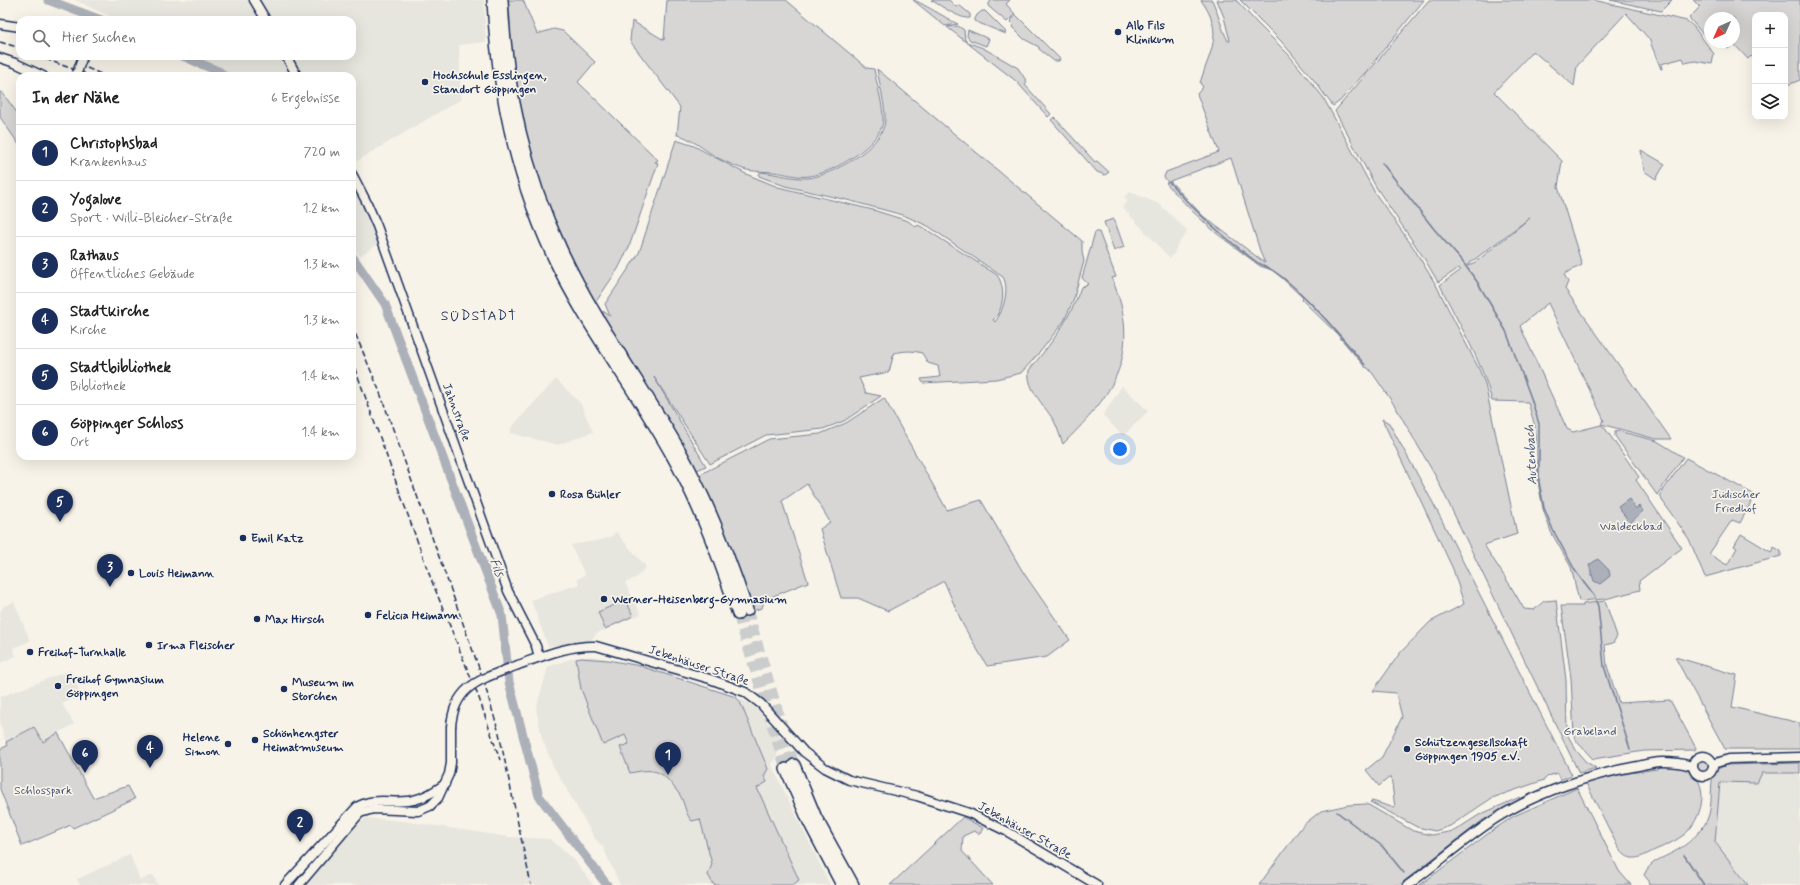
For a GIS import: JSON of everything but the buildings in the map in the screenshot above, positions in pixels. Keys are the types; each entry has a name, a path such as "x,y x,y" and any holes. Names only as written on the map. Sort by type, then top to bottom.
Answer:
{"highway":[{"path":"493,0 500,78 511,133 524,183 539,226 552,255 585,306 602,325 659,414 696,481 718,529 743,612 687,485 651,420 598,337 585,306 558,243 532,176 520,131 509,76 502,0"},
{"path":"842,885 809,822 790,767 853,885"}],"main road":[{"path":"254,0 264,16"},
{"path":"0,24 16,26"},
{"path":"0,58 34,72"},
{"path":"77,72 81,60"},
{"path":"288,60 296,72"},
{"name":"Jahnstraße","path":"356,182 377,226 508,591 539,657"},
{"name":"Jebenhäuser Straße","path":"354,814 373,809 418,812 430,806 438,798 449,774 451,762 451,727 454,706 467,688 477,681 539,657 580,645 596,646 745,692 761,704 804,752 826,768 849,780 917,796 969,813 1008,832 1097,885"},
{"path":"1408,885 1460,843 1497,817 1565,785 1620,769 1660,762 1680,763 1692,766 1696,774 1702,776 1710,772 1713,764 1710,758 1702,755 1696,758 1692,766"},
{"path":"1713,764 1728,759 1800,757"},
{"path":"299,885 363,803 408,801 430,794 445,784"},
{"path":"285,885 354,814"}],"shaded area":[{"path":"75,0 484,0 486,42 459,45 461,99 356,162 356,72 221,72 199,60 356,60 356,16 109,16"},
{"path":"356,186 381,242 360,256 356,251"},
{"path":"1130,192 1159,204 1187,230 1186,234 1177,245 1174,254 1170,258 1122,207 1128,201 1124,197"},
{"path":"556,379 581,404 593,432 558,445 511,433 511,428"},
{"path":"1122,386 1148,411 1123,436 1103,415"},
{"path":"1629,499 1636,509 1639,506 1643,511 1630,523 1618,507"},
{"path":"616,532 646,567 637,577 625,583 641,614 597,633 590,641 548,646 531,600 579,584 577,579 585,575 571,545 611,537"},
{"path":"1598,559 1609,570 1610,576 1600,584 1594,581 1589,565"},
{"path":"14,602 30,641 13,648 16,656 0,663 0,612 4,606"},
{"path":"592,656 640,665 729,694 756,708 782,739 777,756 771,764 830,885 620,885 603,847 596,840 553,766 542,738 536,709 548,667 573,658"},
{"path":"71,670 81,696 62,704 74,724 43,742 32,728 6,742 0,725 0,697"},
{"path":"1800,771 1800,885 1748,885 1715,842 1720,781 1757,783 1761,773"},
{"path":"366,818 402,821 510,837 550,839 575,861 593,885 304,885 358,824"},
{"path":"130,855 140,880 153,875 158,885 80,885 77,879"}],"green space":[{"path":"508,0 523,0 537,34 554,29 563,31 595,62 578,82 658,160 655,162 658,163 629,247 618,269 595,303 559,232 532,157 515,79 510,40"},
{"path":"667,0 786,0 867,68 874,69 883,115 880,130 874,139 854,157 830,170 805,176 750,171 743,169 718,158 697,144 677,135 680,107 630,41 632,21 664,40"},
{"path":"913,0 921,3 958,24 945,26"},
{"path":"931,0 949,0 956,7 959,5 970,14 970,18 956,15"},
{"path":"991,0 1010,0 1006,4 1015,14 1007,22 988,6"},
{"path":"1201,0 1212,0 1226,37 1228,41 1230,41 1224,17 1217,0 1236,0 1288,54 1323,97 1375,193 1413,247 1436,285 1479,369 1485,384 1517,534 1484,545 1524,609 1534,610 1544,601 1556,600 1566,680 1567,734 1576,750 1585,761 1596,768 1579,773 1436,477 1395,406 1373,374 1368,368 1365,367 1336,333 1302,300 1303,298 1282,278 1272,270 1260,266 1216,233 1191,210 1166,183 1168,182 1164,177 1166,172 1219,152 1197,94 1203,87 1200,83 1213,42 1214,32 1208,12","holes":["1231,158 1265,263 1203,216 1170,181"]},
{"path":"1240,0 1424,0 1368,69 1340,101 1333,106 1313,79 1281,41"},
{"name":"Waldeckbad","path":"1429,0 1593,0 1687,21 1694,27 1704,40 1704,48 1710,48 1714,54 1712,64 1695,61 1685,63 1683,58 1661,64 1661,69 1649,39 1626,13 1577,66 1574,86 1533,51 1494,92 1562,161 1558,187 1582,265 1564,274 1568,282 1565,289 1671,439 1656,439 1601,424 1604,420 1548,303 1520,326 1567,429 1573,432 1601,425 1604,427 1639,477 1636,480 1682,548 1639,581 1640,590 1605,599 1579,601 1571,567 1551,532 1543,509 1538,482 1536,430 1528,402 1492,401 1488,386 1476,356 1440,285 1461,270 1459,268 1438,282 1424,258 1376,187 1335,111","holes":["1531,217 1477,261 1468,266 1467,265"]},
{"path":"1610,0 1672,0 1661,11"},
{"path":"1693,0 1800,0 1800,80 1788,85 1788,12 1752,12 1752,57 1751,56 1748,59 1738,48 1740,48 1740,12 1704,12 1704,35 1689,18 1700,7"},
{"path":"982,11 985,11 1006,32 1006,34 974,21 977,15"},
{"path":"1016,15 1060,59 1059,61 1054,61 1039,49 1039,47 1024,39 1012,27 1013,25 1010,22"},
{"path":"958,26 964,30 965,40 967,42 983,48 1018,68 1027,82 1025,85 1051,114 1048,117 1016,81 947,27"},
{"path":"968,30 989,39 986,46 970,40 967,36"},
{"path":"877,69 1082,241 1084,261 1073,301 1064,321 1040,352 1021,373 996,379 923,383 921,379 940,377 938,366 928,363 922,353 908,351 894,353 889,372 859,378 866,393 881,396 844,421 823,429 766,435 710,464 654,377 706,466 695,471 664,412 604,320 603,311 610,316 605,304 639,253 676,140 694,146 746,174 778,187 873,210 908,221 916,227 918,225 997,275 1003,292 1000,310 993,320 995,322 1001,312 1006,294 1003,277 928,226 903,215 847,200 785,186 759,176 762,172 797,178 818,176 842,166 866,150 876,140 882,130 885,120"},
{"path":"0,92 2,92 16,111 16,140 0,117"},
{"path":"1054,117 1095,162 1097,161 1109,172 1105,175 1097,172 1051,120"},
{"path":"1641,150 1665,164 1656,179 1644,171"},
{"path":"1114,219 1124,247 1114,251 1104,222"},
{"path":"1095,232 1099,232 1116,277 1112,278 1121,305 1124,327 1124,347 1120,365 1113,382 1103,398 1078,429 1063,444 1055,423 1034,391 1029,377 1029,370 1045,351 1066,321 1081,287 1088,284 1082,278"},
{"path":"884,398 947,510 981,500 1023,572 1070,640 1047,657 987,666 963,625 944,581 888,611 858,598 841,598 820,529 830,522 807,484 782,501 808,582 766,599 762,608 752,611 697,476 769,439 820,434 846,423"},
{"path":"1382,419 1389,423 1432,501 1572,775 1560,780 1557,773 1548,776 1544,780 1492,798 1450,826 1435,831 1417,827 1370,802 1372,801 1395,808 1391,776 1379,786 1366,770 1382,757 1402,717 1396,693 1373,691 1400,653 1430,622 1464,604 1453,569"},
{"path":"1618,431 1657,441 1683,457 1657,495 1615,436 1615,432"},
{"name":"Jüdischer Friedhof","path":"1686,458 1755,495 1740,523 1732,520 1709,554 1727,565 1737,548 1734,546 1741,534 1771,552 1774,547 1781,551 1781,556 1705,577 1689,539 1659,496"},
{"path":"626,600 633,616 605,629 598,612"},
{"name":"Grabeland","path":"1605,601 1617,636 1613,643 1605,645 1607,666 1619,703 1670,700 1696,748 1695,750 1644,751 1593,759 1578,743 1574,736 1571,678 1561,606 1583,606 1583,604"},
{"path":"1675,657 1737,675 1732,707 1800,723 1800,749 1725,749"},
{"path":"576,659 608,660 640,666 736,697 740,702 768,769 764,776 767,782 757,788 799,880 793,885 714,885 708,875 712,864 700,819 692,821 690,819 680,795 664,776 654,771 630,773 620,747 629,744 625,735 603,745 581,689"},
{"name":"Schlosspark","path":"34,727 43,742 58,733 93,798 128,786 135,799 73,828 71,825 22,846 0,789 0,749 7,746 6,742"},
{"path":"1701,760 1705,760 1709,766 1705,772 1701,772 1697,768 1697,764"},
{"path":"1800,763 1800,773 1762,773 1757,783 1720,782 1715,842 1748,885 1650,885 1649,881 1644,875 1649,866 1684,846 1697,834 1707,820 1710,808 1714,771 1726,765"},
{"path":"1663,765 1684,769 1696,778 1702,794 1699,812 1691,828 1682,837 1644,856 1638,858 1627,857 1618,847 1586,783 1607,776 1657,769"},
{"path":"1577,788 1619,871 1631,885 1420,885 1514,816"},
{"path":"1520,797 1517,803 1483,820 1399,885 1259,885 1303,825 1321,811 1348,805 1367,804 1413,831 1432,835 1454,831 1479,815"},
{"path":"963,817 983,828 980,834 974,831 963,836 962,851 993,885 890,885"}],"waterway":[{"name":"Fils","path":"48,0 90,16"},
{"name":"Fils","path":"192,60 220,72"},
{"name":"Autenbach","path":"1382,163 1434,229 1462,261 1478,283 1506,331 1539,424 1539,482 1544,508 1553,530 1576,572 1594,596 1598,606 1604,666 1630,749"},
{"path":"1169,182 1190,205 1222,235 1258,263 1271,269 1300,293 1330,324 1365,365"},
{"name":"Fils","path":"356,262 385,304 502,615 509,682 539,796 607,885"},
{"path":"1337,812 1382,846 1404,873"},
{"name":"Autenbach","path":"1684,855 1704,885"}],"tunnel":[{"path":"747,610 794,765"},
{"path":"738,614 786,769"}],"railway":[{"path":"0,42 16,47"},
{"path":"48,60 81,72"},
{"path":"87,68 96,72"},
{"path":"356,335 379,390 483,679 499,733 531,885"},
{"path":"356,371 431,579 479,698 500,760"}],"place":[{"name":"Alb Fils Klinikum","path":"1118,32"},
{"name":"Hochschule Esslingen, Standort Göppingen","path":"425,82"},
{"name":"Rosa Bühler","path":"552,494"},
{"name":"Stadtbibliothek","path":"60,522"},
{"name":"Emil Katz","path":"243,538"},
{"name":"Louis Heimann","path":"131,573"},
{"name":"Rathaus","path":"110,587"},
{"name":"Werner-Heisenberg-Gymnasium","path":"604,599"},
{"name":"Felicia Heimann","path":"368,615"},
{"name":"Max Hirsch","path":"257,619"},
{"name":"Irma Fleischer","path":"149,645"},
{"name":"Freihof-Turnhalle","path":"30,652"},
{"name":"Freihof Gymnasium Göppingen","path":"58,686"},
{"name":"Museum im Storchen","path":"284,689"},
{"name":"Schönhengster Heimatmuseum","path":"255,740"},
{"name":"Helene Simon","path":"228,744"},
{"name":"Schützengesellschaft Göppingen 1905 e.V.","path":"1407,749"},
{"name":"Stadtkirche","path":"150,768"},
{"name":"Göppinger Schloss","path":"85,773"},
{"name":"Christophsbad","path":"668,775"},
{"name":"Yogalove","path":"300,842"}],"district":[{"name":"SÜDSTADT","path":"479,315"}]}
